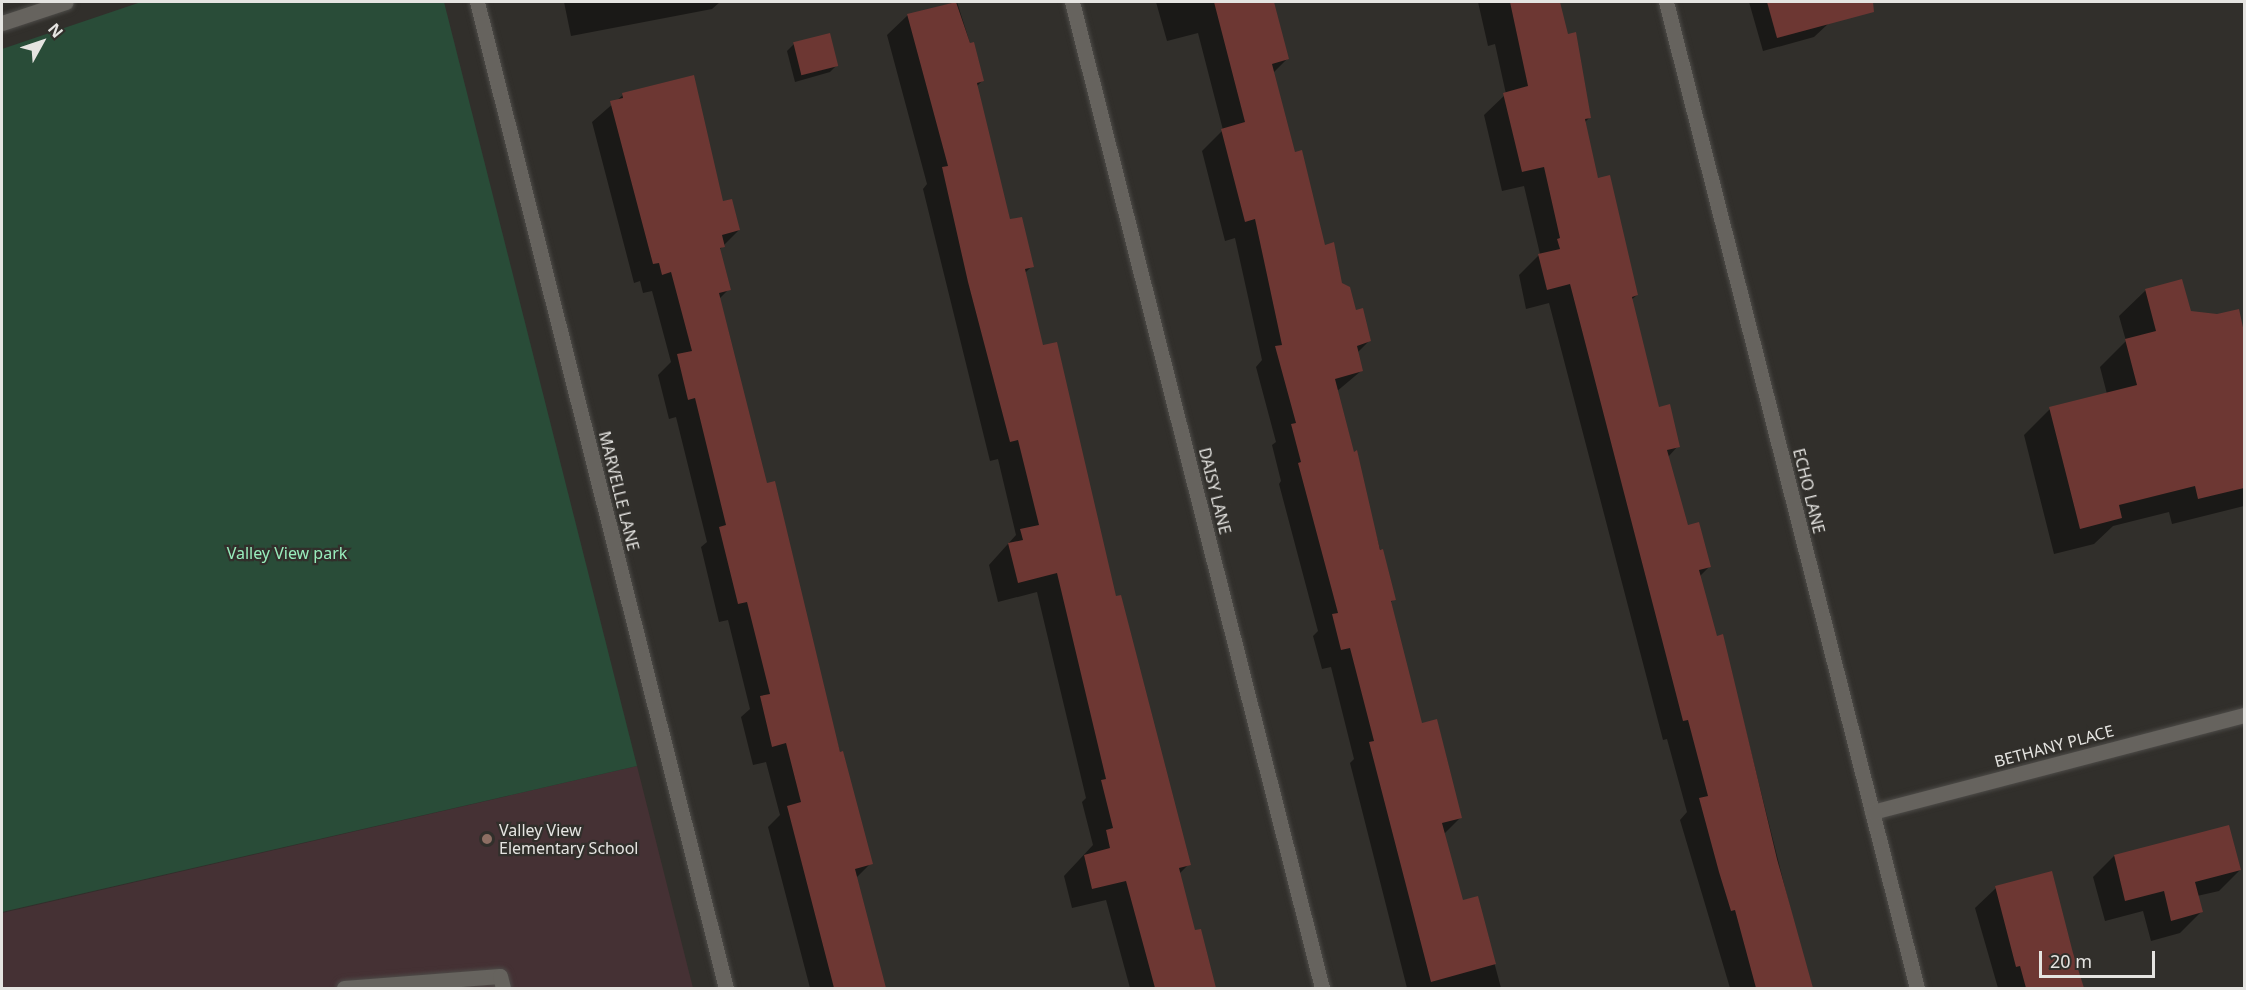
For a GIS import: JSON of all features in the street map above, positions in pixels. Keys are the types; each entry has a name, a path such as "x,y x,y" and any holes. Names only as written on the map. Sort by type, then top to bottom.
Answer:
{"street":[{"path":"2,23 66,2"},
{"name":"MARVELLE LANE","path":"477,2 726,988"},
{"name":"DAISY LANE","path":"1072,2 1322,988"},
{"name":"ECHO LANE","path":"1666,2 1917,988"},
{"name":"BETHANY PLACE","path":"1872,812 2244,715"},
{"path":"344,988 500,976 503,988"}],"shaded area":[{"name":"Valley View Elementary School","path":"637,766 693,988 2,988 2,913"}],"green space":[{"name":"Valley View park","path":"141,2 444,2 637,766 2,912 2,49"}],"building":[{"path":"956,2 970,43 974,42 984,81 977,83 1010,219 1022,217 1034,267 1025,269 1043,345 1057,342 1116,596 1121,595 1191,865 1179,868 1195,930 1201,929 1216,988 1155,988 1126,881 1092,889 1084,855 1110,848 1106,830 1113,828 1101,780 1106,779 1057,573 1018,583 1008,543 1023,540 1020,529 1039,525 1018,440 1010,442 968,282 942,167 948,166 907,14"},
{"path":"1214,2 1274,2 1289,59 1272,64 1295,152 1302,150 1325,245 1334,242 1342,283 1350,287 1356,310 1363,308 1371,341 1357,346 1363,371 1335,379 1354,452 1357,450 1380,550 1383,549 1396,600 1391,601 1422,723 1437,719 1462,818 1442,823 1463,900 1478,896 1496,964 1431,982 1369,742 1374,741 1350,648 1341,650 1332,614 1338,613 1298,463 1301,462 1291,424 1296,423 1275,346 1282,345 1255,219 1245,222 1221,129 1245,122"},
{"path":"1510,2 1560,2 1568,34 1576,32 1591,118 1585,119 1598,178 1610,175 1638,295 1632,297 1659,407 1670,404 1680,447 1667,450 1688,525 1699,522 1711,567 1699,570 1717,636 1723,634 1777,859 1813,988 1756,988 1735,910 1731,911 1719,872 1699,798 1708,796 1688,720 1683,721 1570,284 1547,290 1538,254 1560,249 1557,239 1560,238 1544,167 1522,172 1503,93 1528,86"},
{"path":"1767,2 1873,2 1874,12 1777,38"},
{"path":"830,33 838,66 801,75 793,42"},
{"path":"694,75 723,201 732,199 740,230 722,235 725,247 720,248 731,290 719,293 767,483 775,481 840,752 843,751 873,864 855,869 886,988 834,988 787,806 801,802 786,743 772,747 760,696 770,694 747,602 738,604 719,527 726,525 695,398 688,400 677,354 692,351 671,272 662,275 659,263 653,264 610,101 623,98 622,93"},
{"path":"2182,279 2191,311 2217,314 2239,309 2244,332 2244,488 2198,499 2195,486 2119,505 2122,518 2080,529 2049,407 2137,385 2125,339 2156,331 2145,289"},
{"path":"2229,825 2241,870 2195,882 2203,912 2171,921 2164,891 2125,901 2114,855"},
{"path":"2052,871 2084,988 2026,988 2020,966 2016,967 1995,886"}],"place":[{"name":"Valley View Elementary School","path":"487,839"}]}
